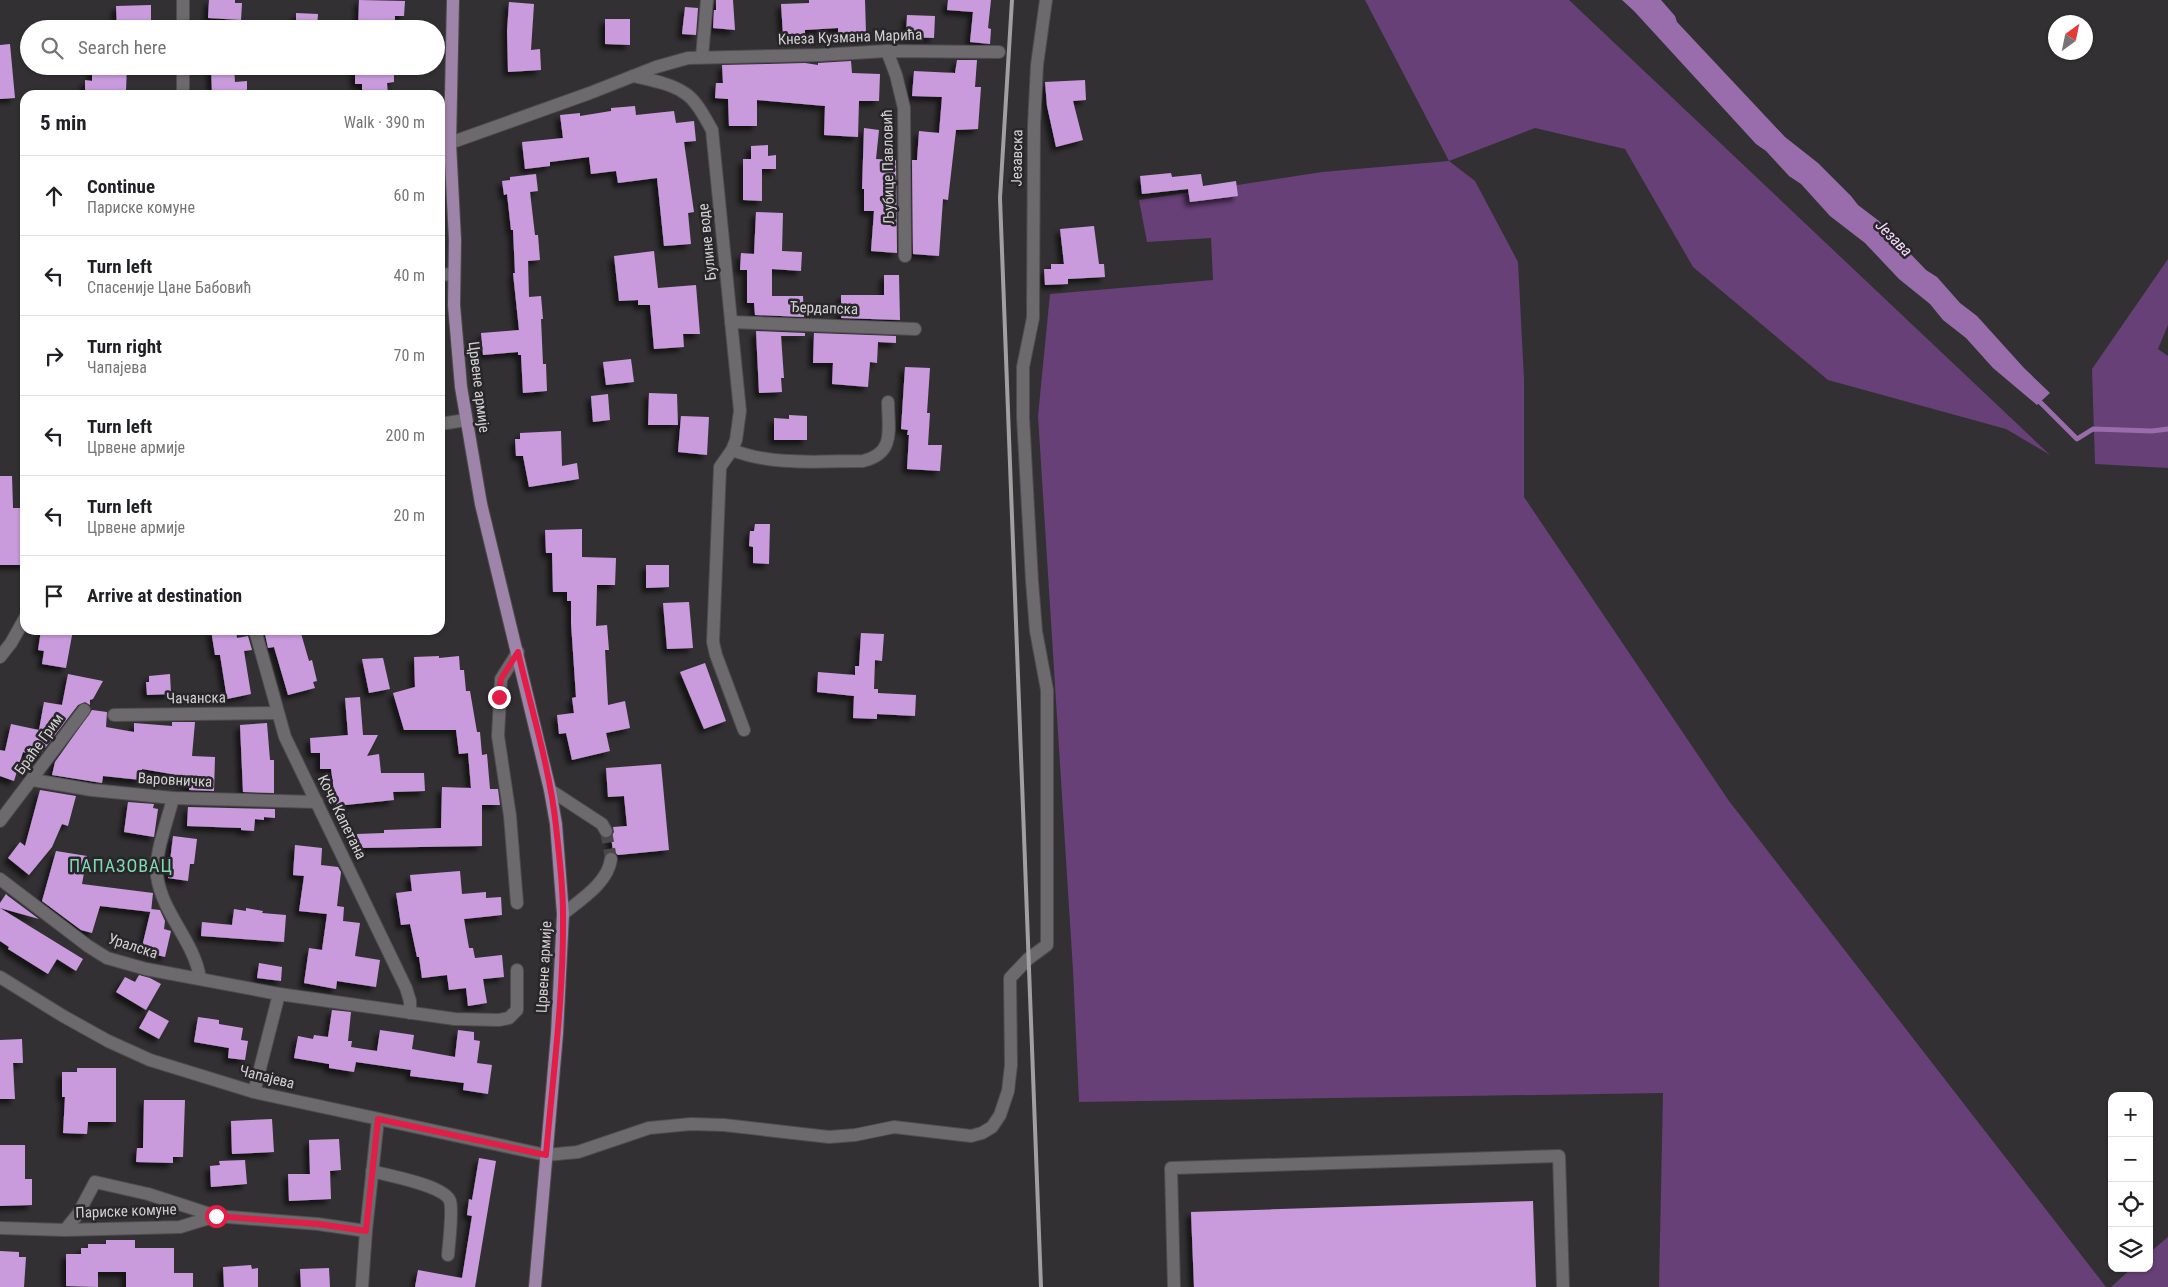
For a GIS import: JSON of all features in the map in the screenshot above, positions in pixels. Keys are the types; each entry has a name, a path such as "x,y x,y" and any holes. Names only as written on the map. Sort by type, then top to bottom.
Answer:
{"main road":[{"name":"Црвене армије","path":"452,0 450,143 455,240 453,274 457,352 466,420 481,504 550,790 556,824 563,914 557,1034 535,1287"}],"street":[{"path":"183,0 183,20"},
{"path":"450,143 675,61 702,57 707,0"},
{"name":"Језавска","path":"546,1155 578,1152 649,1128 691,1124 724,1125 829,1137 855,1135 894,1127 971,1136 992,1127 1000,1115 1008,1091 1011,1064 1010,978 1028,959 1047,945 1047,690 1036,631 1023,417 1023,367 1033,318 1034,125 1037,65 1046,0"},
{"name":"Кнеза Кузмана Марића","path":"702,57 820,55 887,51 999,52"},
{"name":"Љубице Павловић","path":"887,51 896,75 904,108 905,256"},
{"path":"183,75 183,90"},
{"name":"Булине воде","path":"634,76 685,92 702,113 712,130 740,410 740,427 732,450 720,467 713,642 744,730"},
{"path":"445,274 453,274"},
{"name":"Ђердапска","path":"731,322 915,329"},
{"path":"732,450 766,460 864,461 875,458 886,448 888,440 888,402"},
{"path":"445,423 466,420"},
{"path":"0,657 20,627"},
{"name":"Коче Капетана","path":"256,635 285,737 406,988 410,1001 410,1013"},
{"path":"517,904 510,816 498,736 501,679 518,652"},
{"name":"Браће Грим","path":"0,821 33,780 84,710"},
{"name":"Чачанска","path":"114,715 278,713"},
{"name":"Варовничка","path":"33,780 92,790 173,798 316,802"},
{"path":"550,790 602,824 606,831"},
{"path":"173,798 158,857 157,874 159,887 198,965 200,978"},
{"path":"563,914 584,898 605,876 611,859"},
{"name":"Уралска","path":"0,878 88,946 108,958 146,969 278,994 455,1019 509,1018 517,1010 517,970"},
{"name":"Чапајева","path":"0,977 108,1041 150,1060 254,1092 546,1155"},
{"path":"254,1092 278,994"},
{"path":"362,1287 378,1119"},
{"path":"1174,1287 1171,1168 1559,1156 1563,1287"},
{"path":"372,1171 432,1187 445,1193 450,1202 448,1255"},
{"name":"Париске комуне","path":"65,1230 78,1214 95,1182 148,1194 216,1216 318,1224 366,1231"},
{"name":"Париске комуне","path":"0,1228 65,1230 180,1227 216,1216"}],"shaded area":[{"path":"1365,0 1569,0 2050,455 2006,429 1828,380 1693,267 1625,149 1535,128 1449,161"},
{"path":"1449,161 1475,181 1518,262 1524,379 1524,497 1729,801 2106,1287 1659,1287 1663,1093 1079,1102 1073,970 1038,416 1050,294 1213,280 1211,238 1147,242 1139,200 1322,172"},
{"path":"2168,259 2168,325 2158,349 2168,356 2168,468 2095,464 2092,369"},
{"path":"2168,1237 2168,1287 2111,1287 2128,1272 2153,1272 2153,1250"}],"water":[{"path":"1622,0 1661,0 1675,16 1677,22 1785,137 1818,163 1858,205 1879,221 1926,270 1937,277 1960,303 1977,316 2024,368 2050,393 2037,405 1993,368 1966,338 1943,320 1930,304 1899,279 1865,243 1830,216 1801,184 1789,176 1766,151 1756,144"}],"building":[{"path":"209,0 235,0 235,3 242,3 241,20 208,18"},
{"path":"359,0 405,1 404,16 395,16 395,20 358,20"},
{"path":"716,0 733,0 735,30 713,28"},
{"path":"809,0 865,0 866,33 838,33 838,28 805,30 805,34 783,35 781,4 809,3"},
{"path":"948,0 991,0 988,28 991,29 990,44 970,42 973,12 947,10"},
{"path":"509,2 534,4 531,50 540,49 541,70 508,72 507,31"},
{"path":"151,5 151,20 117,20 116,6"},
{"path":"685,7 698,8 696,35 682,34"},
{"path":"296,13 318,14 318,20 296,20"},
{"path":"907,15 935,16 934,38 906,37"},
{"path":"605,19 630,19 630,45 605,44"},
{"path":"10,44 15,98 0,99 0,45"},
{"path":"957,60 977,60 975,87 981,87 978,129 956,130 948,200 943,199 939,256 913,254 912,160 917,160 919,131 939,133 942,97 912,96 914,71 955,73"},
{"path":"851,61 852,73 880,74 879,101 859,101 858,137 824,135 825,106 757,100 757,126 729,126 728,99 715,98 716,83 723,83 722,65 805,63 818,65 818,63"},
{"path":"92,75 127,75 126,90 85,90 85,80 92,81"},
{"path":"211,75 235,75 235,82 247,81 247,90 212,90"},
{"path":"355,75 394,75 394,82 387,83 388,90 362,90 362,84 355,84"},
{"path":"1085,80 1086,100 1073,101 1083,140 1056,147 1047,106 1045,82"},
{"path":"635,106 636,115 674,111 676,123 694,121 696,141 684,142 694,212 688,213 691,244 664,246 657,178 618,183 616,171 591,174 589,157 550,162 550,166 525,169 522,142 563,138 560,115 580,113 580,116 611,111 611,108"},
{"path":"864,128 879,130 876,159 896,160 897,253 871,251 874,211 864,211 864,189 862,189"},
{"path":"768,145 768,156 776,155 776,169 762,169 762,201 743,200 743,159 751,159 751,146"},
{"path":"1171,173 1172,177 1201,174 1203,186 1236,181 1238,196 1190,202 1188,189 1142,194 1140,176"},
{"path":"536,174 538,191 530,192 535,235 538,235 540,260 528,261 529,297 541,296 543,364 546,364 547,391 523,393 521,355 518,355 518,352 483,355 481,333 519,330 513,273 515,273 513,230 511,230 507,194 504,195 502,181 510,180 510,177"},
{"path":"756,212 783,213 782,251 802,252 801,271 772,269 772,296 803,296 804,317 755,315 754,303 747,303 747,270 740,270 741,253 754,254"},
{"path":"1094,226 1099,264 1104,264 1105,277 1068,279 1068,284 1045,285 1044,269 1051,269 1051,264 1064,264 1060,229"},
{"path":"654,251 658,288 696,285 700,334 683,334 684,347 654,349 650,305 638,305 638,300 619,301 614,256"},
{"path":"884,275 899,275 900,320 841,318 841,295 884,295"},
{"path":"756,331 805,333 805,336 781,336 784,378 781,378 782,392 759,393"},
{"path":"814,333 896,336 896,343 878,342 877,363 870,362 868,387 832,384 833,363 813,363"},
{"path":"631,359 634,382 606,385 603,362"},
{"path":"905,367 930,368 927,413 930,413 928,445 942,445 940,471 907,469 909,435 907,435 908,430 901,429"},
{"path":"649,393 677,394 678,425 648,425"},
{"path":"608,394 610,420 593,422 591,396"},
{"path":"789,415 807,416 807,440 774,440 774,418 789,419"},
{"path":"681,416 709,417 707,455 678,452"},
{"path":"561,431 562,466 577,463 579,479 529,487 523,456 516,456 515,439 520,439 520,433"},
{"path":"0,476 12,476 13,508 20,508 20,565 0,565"},
{"path":"755,524 770,524 769,564 753,563 753,547 749,546 750,531 754,531"},
{"path":"582,529 582,557 616,558 615,585 597,585 596,626 607,625 609,650 605,650 608,705 625,701 630,728 606,733 610,751 572,760 566,733 559,734 557,715 574,713 572,698 576,697 571,601 567,601 567,592 553,592 552,553 546,553 545,530"},
{"path":"646,565 669,565 669,587 646,588"},
{"path":"689,602 693,648 667,649 663,603"},
{"path":"861,633 884,634 882,661 875,660 874,689 878,689 878,693 916,695 915,716 877,714 877,719 853,718 854,696 817,692 818,672 855,675 855,666 859,666"},
{"path":"40,635 72,635 66,668 42,664 44,651 38,650"},
{"path":"212,635 237,635 237,638 248,636 252,650 244,651 251,694 227,699 220,655 215,655"},
{"path":"265,635 301,635 309,661 312,660 317,681 313,682 315,688 288,695 274,647 268,648"},
{"path":"439,656 439,658 459,656 460,670 464,670 466,691 470,691 477,732 480,732 482,755 487,754 490,789 498,789 500,805 482,805 482,846 358,848 357,834 384,833 384,830 441,828 442,787 471,788 468,753 459,754 456,730 404,730 393,693 415,687 414,657"},
{"path":"383,658 390,689 369,693 362,659"},
{"path":"705,663 726,721 704,729 680,672"},
{"path":"68,674 103,681 93,699 90,700 90,705 85,702 78,705 39,756 23,752 14,781 0,776 0,750 5,751 11,724 39,730 44,702 62,705"},
{"path":"170,674 171,694 147,695 146,682 149,682 149,676"},
{"path":"360,697 363,735 378,735 367,756 379,754 381,773 424,773 425,791 393,792 394,800 336,806 331,769 320,769 320,753 311,753 310,738 348,735 345,698"},
{"path":"92,710 107,712 106,727 134,732 134,723 172,726 172,722 195,722 192,756 215,757 214,791 189,790 189,785 183,784 183,776 142,769 141,780 103,776 102,783 52,775 55,762"},
{"path":"267,723 270,760 274,760 274,793 243,792 240,725"},
{"path":"661,764 669,850 618,855 613,851 611,837 614,832 613,827 627,826 624,796 608,797 606,768"},
{"path":"40,790 76,796 68,826 62,824 52,847 29,875 8,858 20,842 25,846"},
{"path":"128,802 154,804 153,808 158,809 154,837 124,832"},
{"path":"188,807 275,809 275,818 264,817 264,820 255,819 254,831 241,830 241,828 187,826"},
{"path":"173,836 197,839 194,864 190,864 188,881 168,878"},
{"path":"295,845 322,848 321,865 338,867 341,872 337,906 344,907 343,921 360,923 355,956 380,960 376,987 337,981 336,989 304,983 309,948 322,950 327,914 299,911 304,876 293,875"},
{"path":"56,851 87,856 82,884 153,893 151,912 100,906 92,933 81,930 42,901"},
{"path":"460,871 462,894 486,892 486,898 501,897 502,915 464,919 469,948 473,948 475,958 502,955 504,977 483,979 487,1003 468,1006 466,988 449,990 447,975 422,978 419,957 417,957 410,924 401,925 396,893 412,891 410,875"},
{"path":"6,894 39,919 0,908 0,903"},
{"path":"0,908 83,959 76,971 57,959 48,974 8,949 9,947 0,941"},
{"path":"246,908 263,911 262,913 286,915 284,942 201,936 202,922 232,925 234,909 246,911"},
{"path":"151,909 160,910 165,921 164,929 171,931 165,957 141,951"},
{"path":"259,963 282,967 281,981 257,978"},
{"path":"139,975 161,984 146,1010 116,992 125,977 135,982"},
{"path":"149,1010 169,1021 159,1039 139,1028"},
{"path":"332,1010 351,1012 348,1041 352,1041 351,1047 377,1051 380,1030 414,1035 412,1049 455,1057 458,1030 474,1032 474,1040 480,1041 477,1063 492,1065 488,1094 463,1090 464,1083 410,1076 411,1070 356,1062 354,1072 329,1068 329,1064 294,1058 298,1036 313,1039 314,1035 328,1037"},
{"path":"198,1017 219,1020 219,1024 243,1028 241,1040 248,1041 245,1060 228,1058 229,1048 194,1042"},
{"path":"22,1039 23,1063 13,1063 15,1099 0,1099 0,1040"},
{"path":"77,1068 116,1068 116,1122 88,1122 87,1134 63,1133 65,1097 62,1097 62,1072 77,1072"},
{"path":"144,1100 185,1100 183,1157 173,1157 173,1163 136,1162 137,1148 143,1148"},
{"path":"272,1119 274,1152 232,1154 231,1121"},
{"path":"339,1139 341,1170 330,1171 331,1199 289,1201 288,1174 310,1174 309,1140"},
{"path":"0,1145 25,1145 25,1179 32,1179 32,1205 0,1206"},
{"path":"479,1158 496,1161 475,1287 415,1287 418,1270 462,1278 472,1216 467,1215 469,1199 472,1200"},
{"path":"245,1160 247,1184 211,1187 210,1166 220,1165 219,1161"},
{"path":"1533,1201 1536,1287 1194,1287 1191,1212"},
{"path":"106,1240 135,1240 135,1248 174,1248 174,1273 193,1273 193,1287 126,1287 126,1272 98,1272 98,1287 66,1286 66,1254 81,1254 81,1248 88,1248 88,1244 106,1244"},
{"path":"0,1251 19,1252 19,1257 26,1257 24,1287 0,1287"},
{"path":"251,1265 252,1269 258,1268 258,1287 224,1287 223,1267"},
{"path":"329,1268 330,1287 301,1287 300,1269"}],"waterway":[{"name":"Језава","path":"2036,398 2077,439 2093,429 2152,431 2168,429"}],"tunnel":[{"path":"606,831 611,859"}],"railway":[{"path":"1012,0 1000,198 1041,1287"}],"district":[{"name":"ПАПАЗОВАЦ","path":"121,865"}],"route":[{"path":"216,1216 318,1224 366,1231 378,1119 546,1155 561,974 562,892 556,824 550,790 518,652 501,679 499,697"}]}
